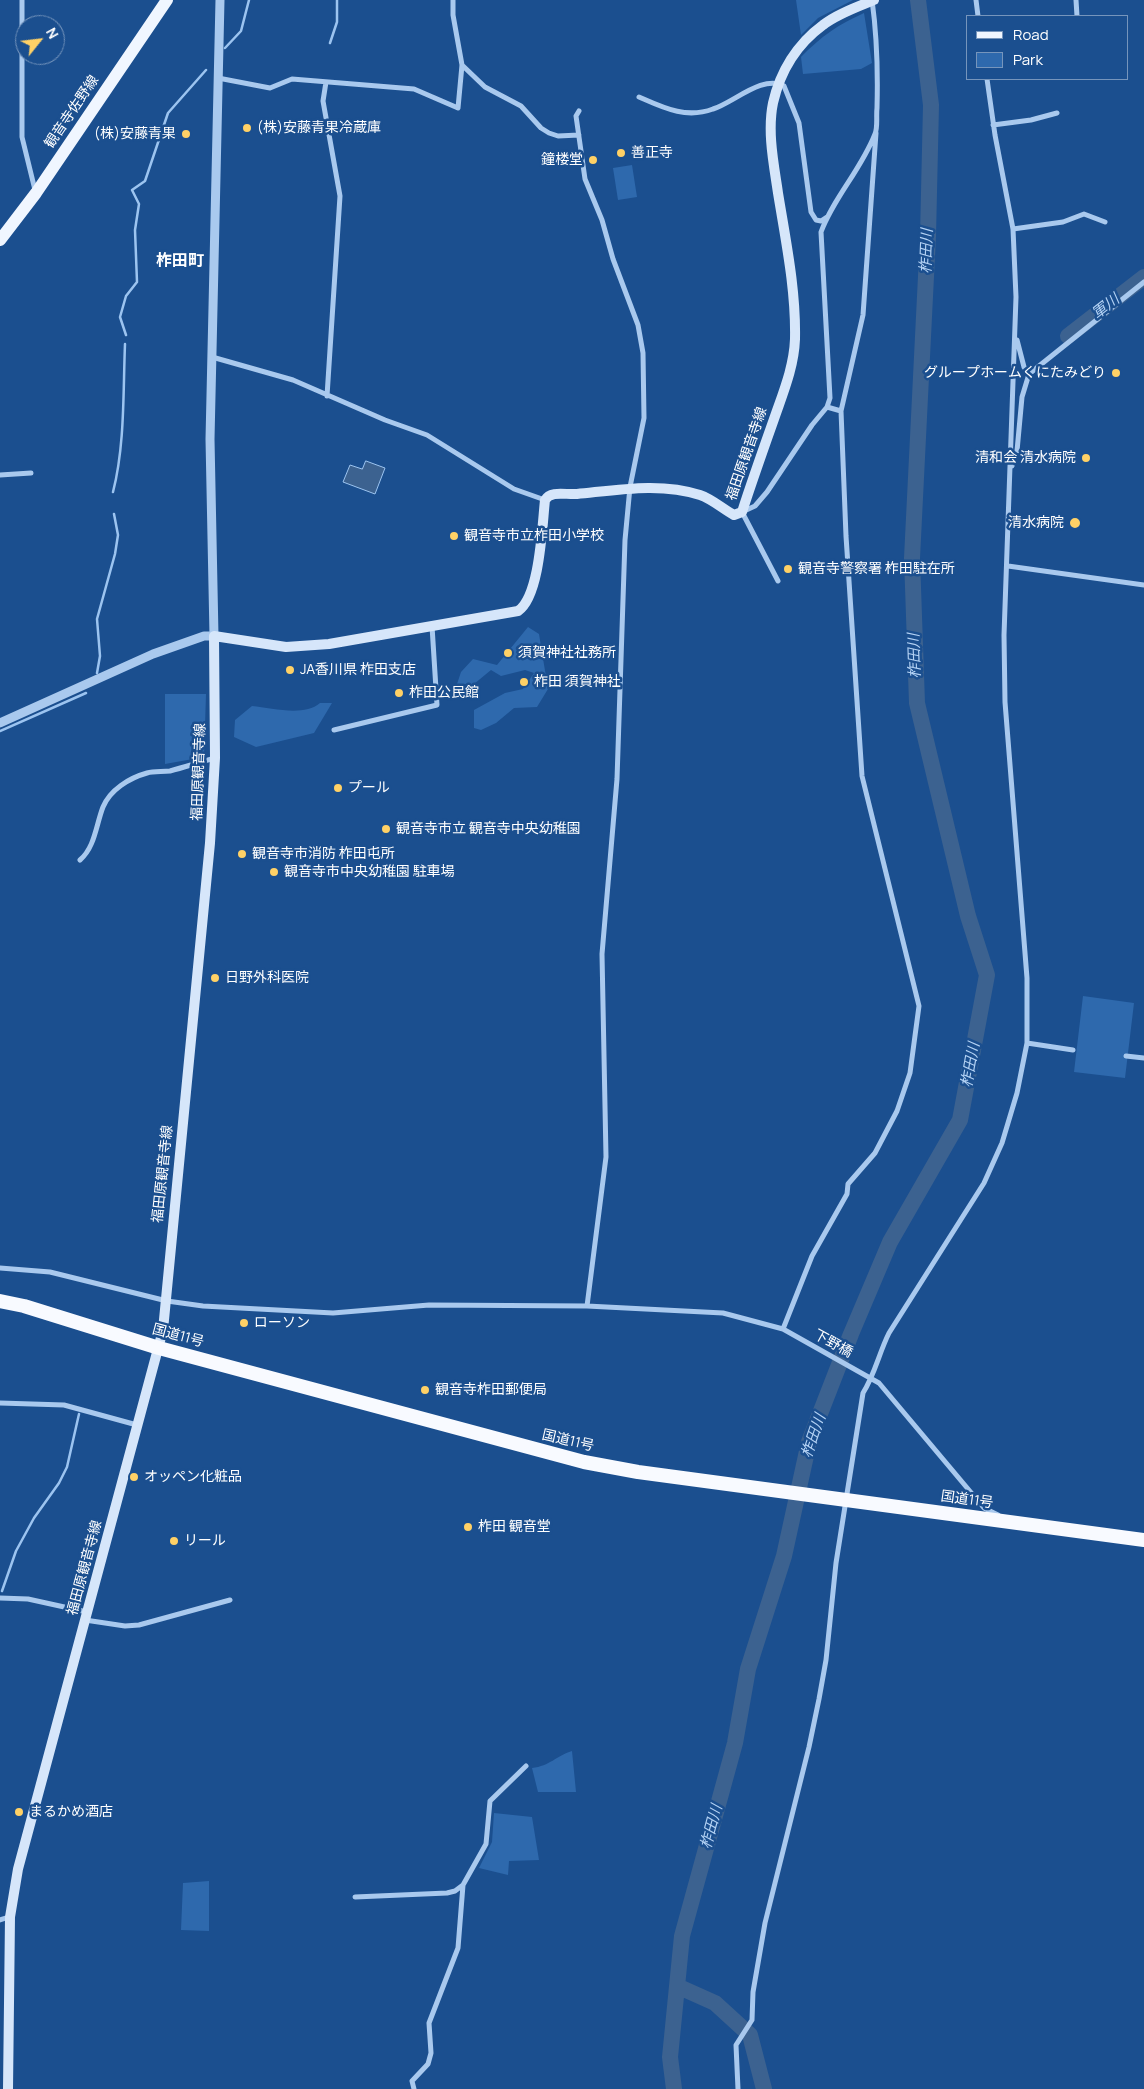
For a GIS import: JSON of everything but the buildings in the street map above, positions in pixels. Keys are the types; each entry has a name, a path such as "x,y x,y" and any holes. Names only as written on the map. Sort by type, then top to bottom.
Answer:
{"highway":[{"name":"国道11号","path":"0,1301 24,1306 158,1348 584,1462 638,1472 1144,1540"}],"main road":[{"name":"観音寺佐野線","path":"0,240 36,193 167,0"},
{"name":"福田原観音寺線","path":"545,500 552,494 576,494 630,487 684,491 702,496 734,515 742,512 784,389 791,366 794,342 793,287 774,166 771,131 773,105 779,83 794,54 809,37 824,24 872,0"},
{"path":"214,636 286,647 337,643 509,614 524,607 534,582 545,500"},
{"name":"福田原観音寺線","path":"8,2089 5,1918 34,1800 158,1348 167,1300 170,1240 210,843 215,758 214,636"}],"street":[{"path":"22,0 22,137 36,193"},
{"path":"218,78 270,88 292,80 414,89 458,108 462,65 452,15 453,0"},
{"path":"783,1329 812,1256 847,1194 848,1184 875,1153 897,1111 910,1073 919,1006 862,776 846,536 841,411 863,316 876,132 878,72 877,30 872,0"},
{"path":"976,0 978,15"},
{"path":"1076,0 1077,15"},
{"path":"0,723 153,654 204,636 214,636 210,439 220,1"},
{"path":"462,65 485,87 521,106 541,128 549,133 558,136 578,135"},
{"path":"738,2089 736,2045 752,2020 753,1992 765,1923 809,1748 826,1660 836,1563 863,1393 872,1378 878,1354 889,1334 984,1183 1002,1143 1017,1093 1026,1043 1027,978 1006,702 1004,635 1016,336 1012,229 993,125 987,80"},
{"path":"326,82 323,101 340,196 327,396"},
{"path":"639,97 669,111 712,110 748,90 779,83 784,86 799,123 811,212 816,220 820,221 827,217"},
{"path":"579,111 576,116 585,178 602,220 613,259 638,325 643,353 644,418 630,487 621,632 617,779 602,954 606,1157 587,1306"},
{"path":"993,125 1031,120 1057,113"},
{"path":"778,581 742,512 755,506 768,492 812,425 827,407 830,398 821,232 827,217 853,178 876,132"},
{"path":"1012,229 1063,222 1084,214 1105,222"},
{"path":"1010,471 1017,451 1022,398 1029,374 1144,282"},
{"path":"1016,336 1024,368 1029,374"},
{"path":"211,357 283,377 427,435 514,489 545,500"},
{"path":"827,407 841,411"},
{"path":"0,474 31,474"},
{"path":"1008,566 1144,584"},
{"path":"334,730 436,705 432,626"},
{"path":"80,860 88,853 104,805 111,793 131,779 148,772 163,772 215,758"},
{"path":"1026,1043 1073,1050"},
{"path":"1126,1056 1144,1058"},
{"name":"下野橋","path":"0,1268 50,1272 167,1300 203,1306 333,1313 430,1305 587,1306 723,1312 783,1329 879,1383 984,1508 1012,1522"},
{"path":"0,1403 64,1405 137,1425"},
{"path":"0,1598 28,1599 125,1626 139,1625 230,1600"},
{"path":"355,1897 447,1893 455,1891 463,1884 486,1844 490,1801 526,1766"},
{"path":"414,2089 412,2082 428,2064 432,2053 431,2018 458,1948 463,1884"}],"green space":[{"path":"796,0 853,0 818,18 801,35"},
{"path":"864,13 872,63 861,69 803,74 801,57 830,32"},
{"path":"632,165 637,197 618,200 613,168"},
{"path":"528,627 539,634 548,689 537,707 514,708 496,723 481,730 474,728 474,710 505,693 523,689 534,673 525,670 501,676 491,670 474,684 457,684 461,672 473,659 497,665"},
{"path":"165,694 206,694 204,757 165,764"},
{"path":"320,703 332,703 314,733 256,747 234,737 235,720 252,706 297,711 305,710"},
{"path":"1083,996 1134,1003 1125,1078 1074,1072"},
{"path":"572,1751 576,1792 538,1792 532,1768 544,1765"},
{"path":"494,1813 532,1817 539,1860 509,1861 508,1875 479,1868 492,1842"},
{"path":"209,1881 209,1931 181,1930 183,1883"}],"shaded area":[{"path":"366,461 385,468 375,494 343,482 350,465 362,469"}],"waterway":[{"path":"225,48 241,31 249,0"},
{"path":"330,43 337,22 337,0"},
{"name":"柞田川","path":"674,2089 670,2057 682,1936 735,1743 748,1669 784,1556 809,1442 851,1334 890,1242 960,1120 987,975 968,916 917,703 912,558 928,236 931,105 918,0"},
{"path":"126,335 120,317 126,296 137,282 135,230 139,204 132,190 145,181 168,113 206,70"},
{"name":"軍川","path":"1068,336 1144,277"},
{"path":"113,492 122,437 125,344"},
{"path":"97,673 100,656 97,619 115,554 118,535 114,514"},
{"path":"0,731 86,693"},
{"path":"2,1591 16,1551 34,1518 59,1483 67,1467 79,1414"},
{"path":"677,1986 715,2003 750,2035 764,2089"}],"place":[{"name":"(株)安藤青果冷蔵庫","path":"247,128"},
{"name":"(株)安藤青果","path":"186,134"},
{"name":"善正寺","path":"621,153"},
{"name":"鐘楼堂","path":"593,160"},
{"name":"グループホームくにたみどり","path":"1116,373"},
{"name":"清和会 清水病院","path":"1086,458"},
{"name":"清水病院","path":"1075,523"},
{"name":"観音寺市立柞田小学校","path":"454,536"},
{"name":"観音寺警察署 柞田駐在所","path":"788,569"},
{"name":"須賀神社社務所","path":"508,653"},
{"name":"JA香川県 柞田支店","path":"290,670"},
{"name":"柞田 須賀神社","path":"524,682"},
{"name":"柞田公民館","path":"399,693"},
{"name":"プール","path":"338,788"},
{"name":"観音寺市立 観音寺中央幼稚園","path":"386,829"},
{"name":"観音寺市消防 柞田屯所","path":"242,854"},
{"name":"観音寺市中央幼稚園 駐車場","path":"274,872"},
{"name":"日野外科医院","path":"215,978"},
{"name":"ローソン","path":"244,1323"},
{"name":"観音寺柞田郵便局","path":"425,1390"},
{"name":"オッペン化粧品","path":"134,1477"},
{"name":"柞田 観音堂","path":"468,1527"},
{"name":"リール","path":"174,1541"},
{"name":"まるかめ酒店","path":"19,1812"}],"district":[{"name":"柞田町","path":"180,262"}]}
